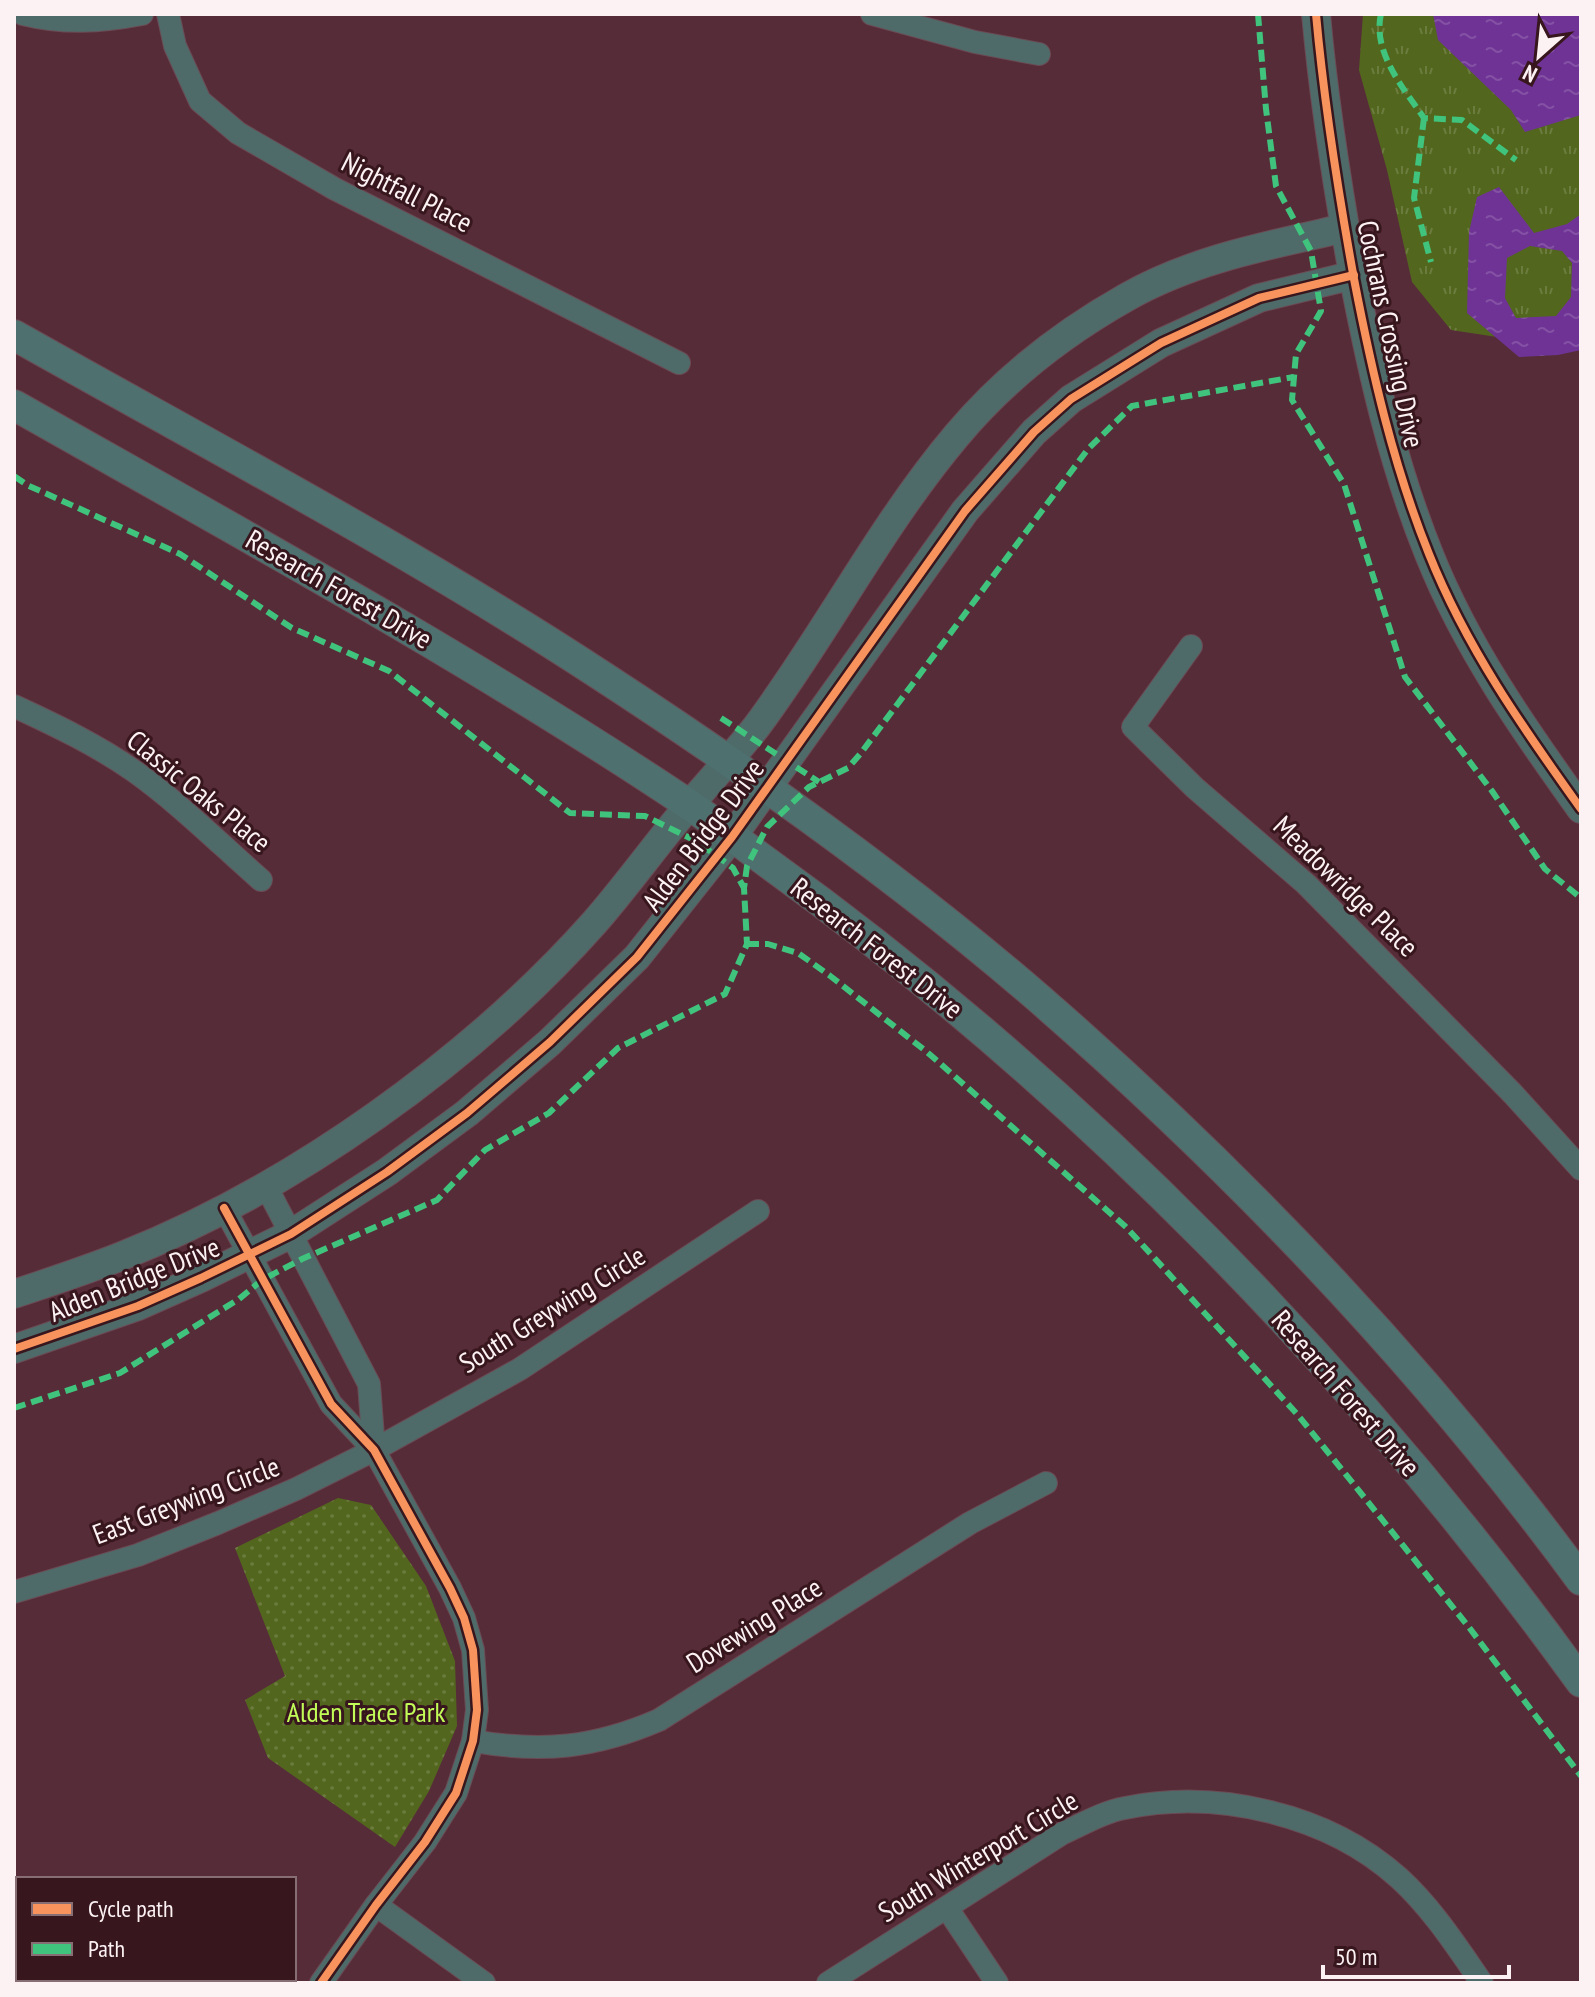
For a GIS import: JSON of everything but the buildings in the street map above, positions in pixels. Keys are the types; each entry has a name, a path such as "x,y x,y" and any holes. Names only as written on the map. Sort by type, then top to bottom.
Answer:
{"main road":[{"path":"14,335 485,602 728,760 881,872 1041,1000 1190,1136 1336,1285 1426,1387 1509,1486 1581,1580"},
{"name":"Research Forest Drive","path":"14,405 453,655 690,805 842,916 1002,1046 1147,1182 1290,1326 1504,1577 1581,1682"}],"street":[{"path":"23,14 51,21 91,22 142,14"},
{"name":"Nightfall Place","path":"168,14 175,46 200,101 238,133 335,189 679,363"},
{"path":"872,14 975,42 1039,54"},
{"name":"Cochrans Crossing Drive","path":"1316,14 1345,228 1371,368 1393,453 1428,553 1489,676 1581,809"},
{"name":"Alden Bridge Drive","path":"14,1294 124,1255 266,1186 358,1126 431,1073 513,1006 593,923 757,726 918,485 959,433 1035,359 1081,324 1131,294 1183,271 1238,251 1345,228"},
{"name":"Alden Bridge Drive","path":"14,1349 138,1306 249,1256 291,1234 398,1164 467,1113 550,1042 637,957 732,837 965,511 1034,432 1071,399 1161,343 1259,298 1354,275"},
{"name":"Meadowridge Place","path":"1191,646 1133,727 1195,788 1306,884 1503,1083 1581,1169"},
{"name":"Classic Oaks Place","path":"14,706 133,770 261,880"},
{"path":"266,1186 369,1384 374,1450"},
{"path":"224,1208 331,1404 374,1450 464,1618 473,1650 477,1710 473,1741 456,1793 425,1842 321,1983"},
{"name":"South Greywing Circle","path":"374,1450 520,1369 758,1211"},
{"name":"East Greywing Circle","path":"14,1592 138,1555 205,1529 374,1450"},
{"name":"Dovewing Place","path":"473,1741 511,1748 570,1747 603,1741 659,1720 970,1523 1046,1483"},
{"name":"South Winterport Circle","path":"828,1983 1063,1833 1122,1808 1152,1804 1218,1803 1282,1814 1372,1856 1399,1878 1422,1903 1482,1983"},
{"path":"376,1905 484,1983"},
{"path":"947,1908 997,1983"}],"green space":[{"path":"1363,14 1581,14 1581,312 1517,340 1451,330 1412,282 1387,170 1359,70"},
{"name":"Alden Trace Park","path":"338,1498 371,1505 426,1586 455,1661 457,1726 429,1791 395,1847 268,1758 245,1700 285,1676 235,1548"}],"water":[{"path":"1433,14 1581,14 1581,115 1525,132 1511,110 1438,40"},
{"path":"1499,187 1534,233 1567,224 1581,214 1581,350 1519,357 1467,313 1469,232 1477,197","holes":["1530,246 1562,251 1572,263 1571,297 1556,316 1516,318 1505,298 1507,258"]}],"marked path":[{"path":"1258,14 1276,186 1311,251 1321,311 1296,354 1292,400 1344,484 1405,677 1492,791 1545,869 1581,898"},
{"path":"1381,14 1379,28 1385,56 1424,118 1462,120 1516,160"},
{"path":"1424,118 1414,198 1431,262"},
{"path":"14,1408 120,1373 239,1299 262,1280 302,1259 437,1200 485,1150 549,1113 618,1048 725,994 747,944 744,888 747,866 767,827 809,787 848,768 861,753 1088,449 1132,406 1294,377"},
{"path":"14,476 27,485 180,554 292,628 389,671 570,813 645,816 694,840 717,856 733,868 744,888"},
{"path":"721,718 819,782"},
{"path":"747,944 768,944 798,953 829,975 927,1052 1126,1227 1297,1414 1468,1626 1581,1776"}],"cycle path":[{"path":"1316,14 1332,147 1354,279 1376,383 1405,487 1429,554 1460,622 1517,717 1581,809"},
{"path":"14,1349 138,1306 291,1234 387,1172 467,1113 550,1042 637,957 732,837 965,511 1034,432 1071,399 1161,343 1259,298 1354,275"},
{"path":"224,1208 331,1404 374,1450 450,1588 464,1618 473,1650 477,1710 473,1741 456,1793 425,1842 321,1983"}]}
